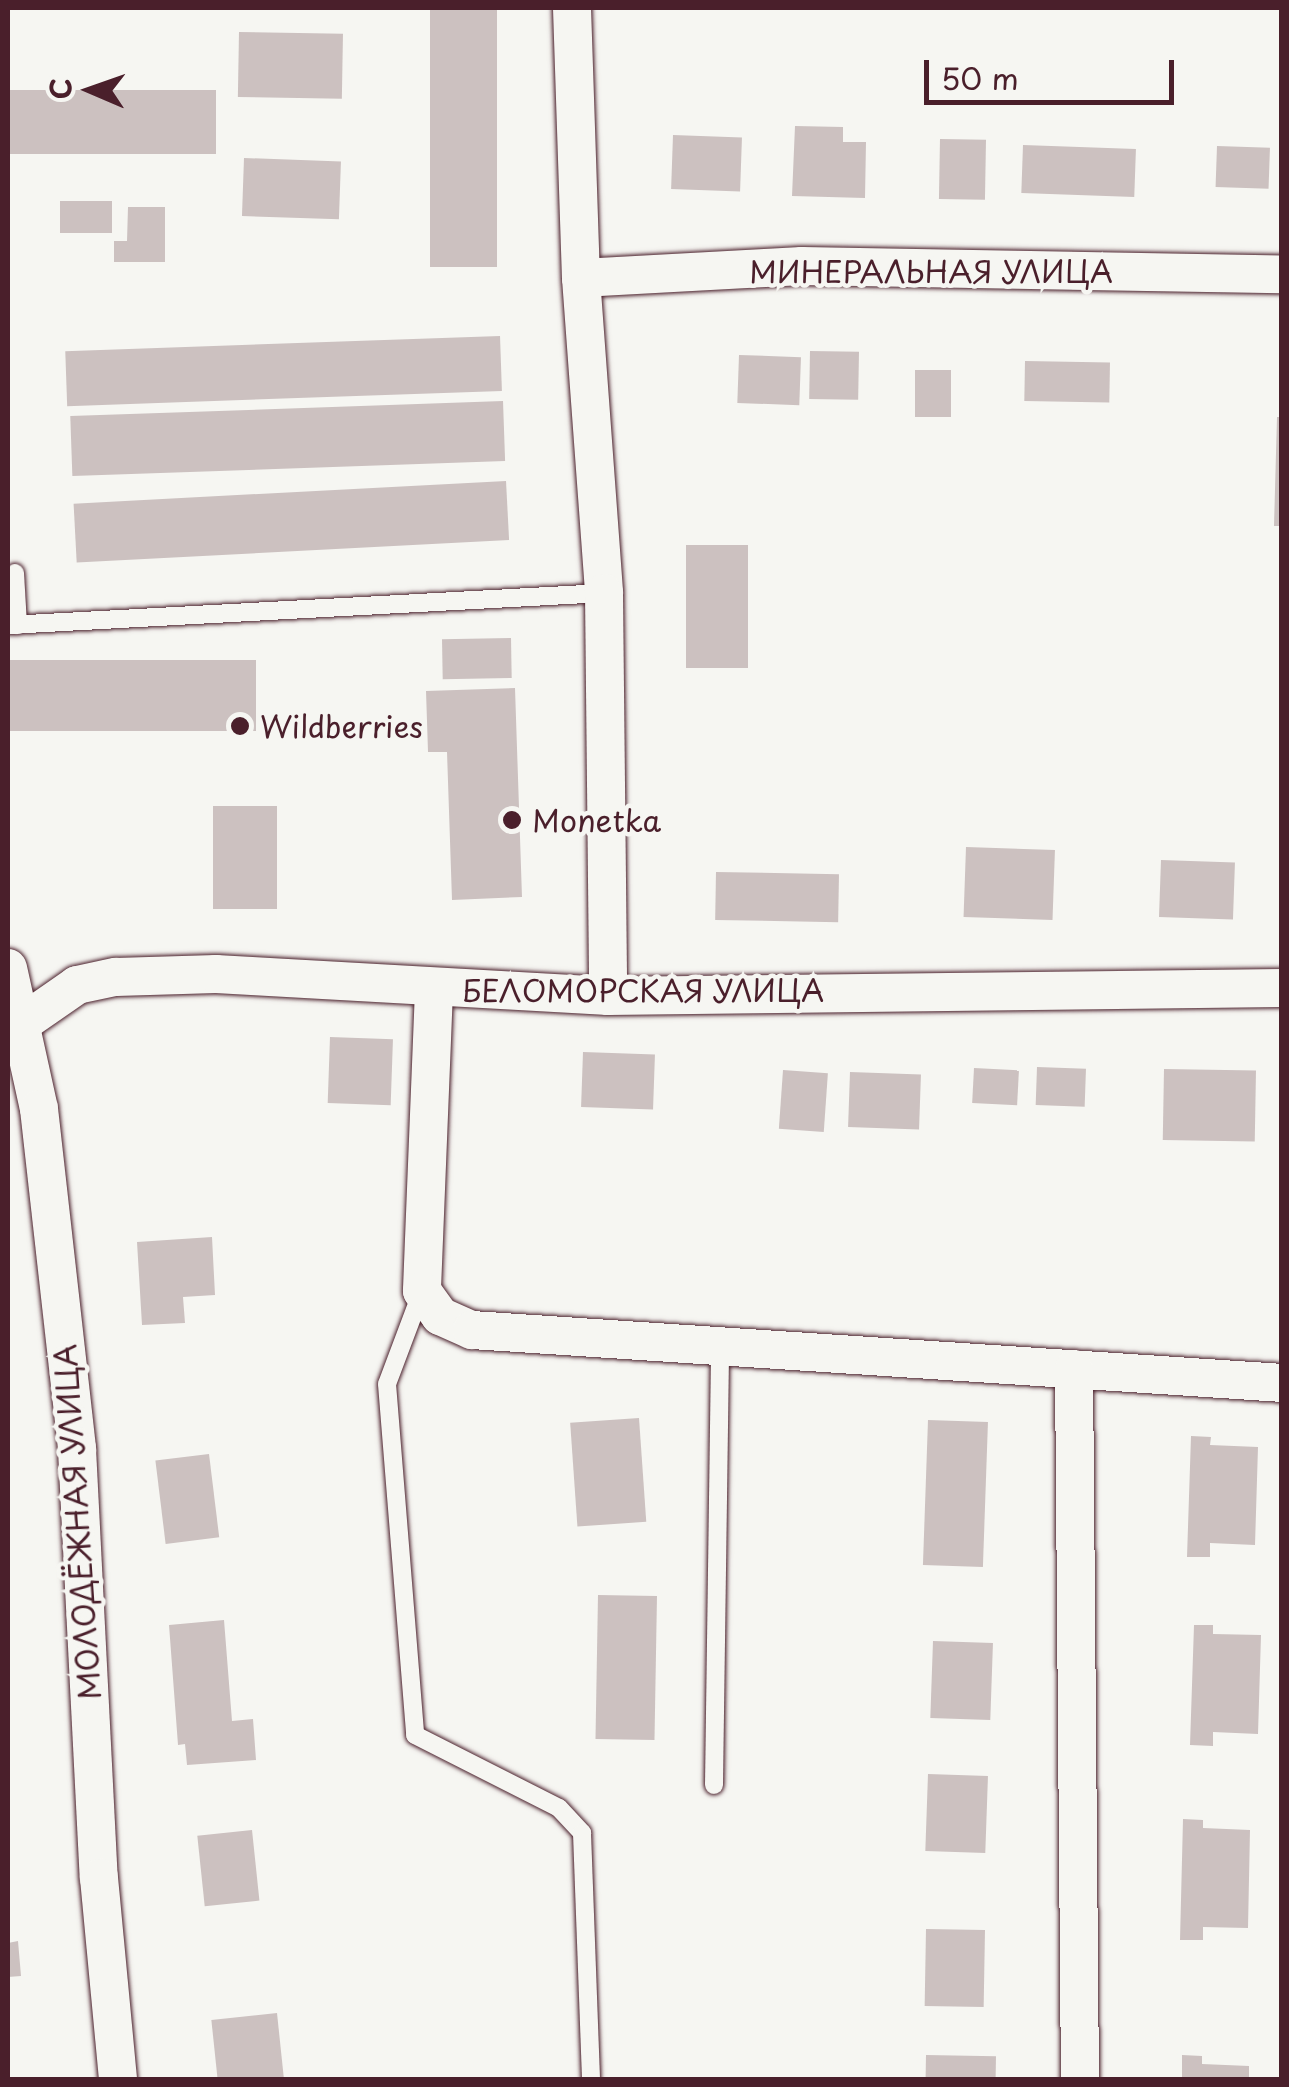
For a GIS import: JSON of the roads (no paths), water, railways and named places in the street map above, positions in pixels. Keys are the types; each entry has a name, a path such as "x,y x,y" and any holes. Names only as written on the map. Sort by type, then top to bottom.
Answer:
{"street":[{"path":"572,8 582,278 604,592 608,996"},
{"name":"МИНЕРАЛЬНАЯ УЛИЦА","path":"582,278 802,266 1282,274"},
{"name":"МОЛОДЁЖНАЯ УЛИЦА","path":"8,968 12,1029 39,1109 76,1448 99,1878 118,2080"},
{"name":"БЕЛОМОРСКАЯ УЛИЦА","path":"12,1029 76,985 116,977 216,974 434,990 608,996 1282,988"},
{"path":"434,990 422,1291 440,1316 472,1330 1282,1383"},
{"path":"1074,1369 1080,2080"}],"lane":[{"path":"14,573 13,625 604,592"},
{"path":"422,1291 387,1384 414,1735 559,1808 582,1833 591,2080"},
{"path":"714,1785 720,1344"}],"place":[{"name":"Wildberries","path":"240,726"},
{"name":"Monetka","path":"512,820"}]}
